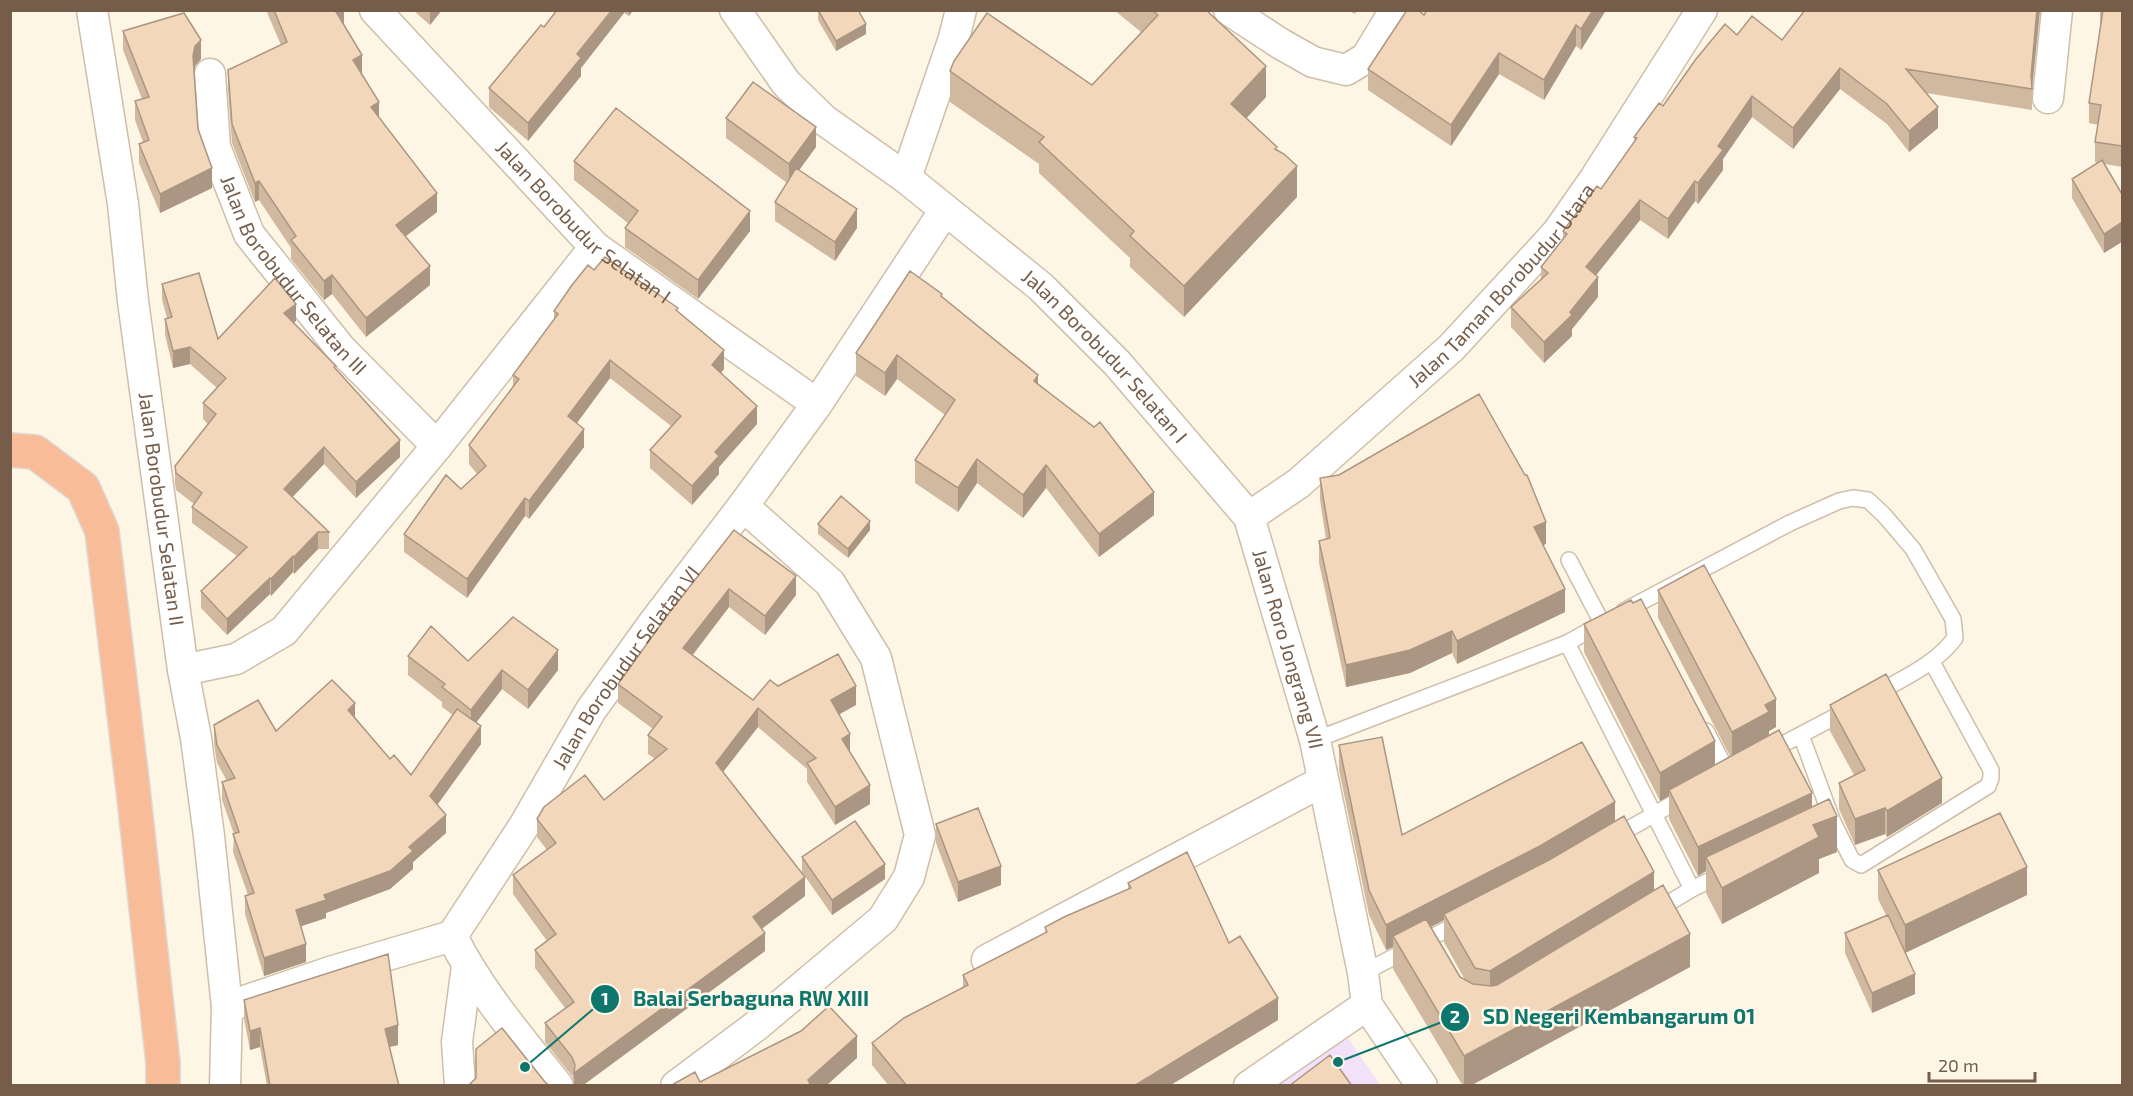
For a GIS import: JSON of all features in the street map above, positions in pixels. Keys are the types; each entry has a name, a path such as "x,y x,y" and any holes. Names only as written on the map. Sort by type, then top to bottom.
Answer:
{"highway":[{"path":"10,450 36,452 83,488 102,531 134,789 163,1063 163,1086"}],"street":[{"name":"Jalan Borobudur Selatan II","path":"92,10 123,204 133,301 183,670 196,738 206,814 227,1007 225,1086"},
{"name":"Jalan Borobudur Selatan I","path":"375,10 595,247 817,404"},
{"name":"Jalan Borobudur Selatan I","path":"735,10 786,83 824,120 906,178 1041,287 1117,363 1249,517"},
{"path":"906,178 954,38 961,10"},
{"path":"1229,10 1313,62 1346,70 1366,58 1395,10"},
{"name":"Jalan Taman Borobudur Utara","path":"1249,517 1299,483 1451,348 1557,233 1594,180 1702,10"},
{"path":"2048,98 2057,10"},
{"name":"Jalan Borobudur Selatan III","path":"210,74 215,147 249,234 341,349 436,446"},
{"name":"Jalan Borobudur Selatan VI","path":"452,936 524,826 591,710 817,404 945,210"},
{"path":"183,670 236,659 284,631 595,247"},
{"path":"676,1086 756,1026 883,919 909,877 920,835 876,658 830,583 743,506"},
{"name":"Jalan Roro Jongrang VII","path":"1249,517 1315,740 1363,973 1367,1005 1422,1086"},
{"path":"987,960 1323,781"},
{"path":"227,1007 330,972 452,936 467,966 504,1018 558,1086"},
{"path":"460,1086 457,1042 467,966"},
{"path":"1249,1086 1367,1005"}],"lane":[{"path":"1315,740 1567,643 1602,623 1642,608 1790,523 1829,505 1853,498 1868,500 1913,549 1953,619 1955,638 1932,662 1759,757"},
{"path":"1569,560 1602,623"},
{"path":"1567,643 1652,815 1692,889"},
{"path":"1801,735 1828,825 1852,860 1861,865 1988,786 1991,778 1991,770 1932,662"},
{"path":"1604,844 1733,770 1700,720"},
{"path":"1642,919 1692,889 1741,866"},
{"path":"1363,973 1432,943 1478,914"}],"shaded area":[{"path":"1348,1038 1380,1085 1277,1086"}],"building":[{"path":"274,10 335,10 362,55 353,60 379,102 371,107 437,193 396,225 430,266 366,318 332,275 324,281 291,240 296,236 259,181 255,183 232,124 228,70 287,42"},
{"path":"557,10 612,10 577,54 581,58 528,123 489,88 541,25 544,27"},
{"path":"818,10 858,10 866,24 836,41"},
{"path":"1152,10 1206,10 1266,66 1231,104 1277,147 1275,149 1297,166 1184,286 1130,236 1134,231 1039,142 1044,137 950,71 954,61 987,13 1092,85 1158,15"},
{"path":"1407,10 1418,10 1424,15 1427,10 1593,10 1581,29 1576,25 1544,80 1499,53 1451,125 1368,69"},
{"path":"1805,10 2037,10 2031,76 2032,89 1906,69 1938,107 1909,131 1887,104 1840,68 1793,128 1752,96 1718,146 1723,150 1698,183 1695,181 1668,219 1640,200 1586,267 1598,277 1570,312 1572,315 1544,342 1511,307 1548,273 1541,267 1567,234 1563,231 1597,186 1601,189 1659,103 1663,106 1696,59 1725,24 1737,35 1752,16 1782,40"},
{"path":"2103,10 2122,10 2122,146 2095,142 2101,105 2089,103"},
{"path":"184,13 201,40 195,46 193,56 198,129 212,168 160,194 139,144 149,140 135,101 149,97 123,31"},
{"path":"753,82 816,127 789,164 726,118"},
{"path":"616,108 750,211 698,280 625,228 638,211 574,161"},
{"path":"2102,160 2122,194 2122,222 2104,234 2072,179"},
{"path":"796,168 857,209 835,242 775,202"},
{"path":"605,257 678,308 676,310 724,350 712,365 757,406 715,452 719,456 692,486 650,450 681,416 610,360 568,416 584,429 529,501 525,498 467,579 404,534 446,475 461,489 486,466 469,445 519,379 513,375 558,314 554,311 572,285 588,265 594,270"},
{"path":"910,271 942,294 941,296 1038,375 1034,381 1094,427 1100,422 1154,492 1099,534 1046,465 1023,495 977,459 958,488 915,460 955,400 897,355 885,373 856,353"},
{"path":"199,273 218,339 275,278 296,304 284,313 336,366 334,367 400,440 356,482 324,447 284,489 329,532 318,532 227,619 201,591 247,547 192,507 202,493 176,473 175,466 216,414 203,403 226,378 190,347 173,351 165,319 172,317 162,284"},
{"path":"1479,394 1527,475 1546,522 1534,527 1565,589 1457,641 1452,631 1410,650 1346,665 1319,541 1330,538 1320,478 1339,475"},
{"path":"841,496 870,521 848,549 818,524"},
{"path":"734,530 796,576 765,616 729,589 683,648 753,700 770,680 778,686 838,654 856,686 831,700 850,734 842,739 870,785 835,807 807,763 816,758 758,708 716,763 805,877 753,917 765,933 574,1073 575,1065 572,1057 545,1023 574,1002 535,950 556,934 513,875 556,843 537,819 544,807 585,775 604,800 667,749 648,735 662,717 618,684 669,613"},
{"path":"1704,565 1776,699 1765,705 1769,712 1732,732 1658,590"},
{"path":"1641,599 1715,741 1660,773 1584,624 1631,600 1633,603"},
{"path":"513,617 558,650 528,690 502,670 471,710 442,687 445,684 408,656 431,626 468,661"},
{"path":"1886,674 1942,778 1887,811 1885,808 1855,819 1839,783 1865,770 1830,705"},
{"path":"332,680 355,703 348,710 390,759 394,755 411,775 457,709 481,726 430,796 446,815 409,847 413,851 390,871 324,895 326,900 296,910 306,944 264,958 245,896 254,893 233,834 239,832 222,782 235,778 217,745 214,725 258,700 276,731"},
{"path":"1779,730 1812,793 1698,847 1669,790"},
{"path":"1382,737 1402,835 1582,742 1615,802 1540,846 1386,925 1369,890 1339,745"},
{"path":"1829,799 1837,816 1813,825 1819,837 1722,888 1706,857"},
{"path":"978,808 1001,866 958,882 936,824"},
{"path":"2000,813 2027,867 1905,925 1878,870"},
{"path":"1624,816 1654,872 1490,971 1475,968 1444,914 1549,860"},
{"path":"855,821 885,864 832,900 802,857"},
{"path":"1187,852 1229,943 1240,936 1278,998 1134,1086 907,1086 872,1043 904,1018 968,985 963,975 1047,932 1045,927 1064,917 1131,888 1128,883"},
{"path":"1663,885 1690,934 1464,1056 1393,936 1426,919 1460,977 1473,984 1497,985"},
{"path":"1888,915 1915,974 1872,993 1845,933"},
{"path":"388,954 398,1025 385,1029 399,1086 270,1086 260,1028 250,1031 244,1000"},
{"path":"829,1006 857,1036 808,1080 810,1084 808,1086 670,1086 695,1072 700,1082 801,1031"},
{"path":"502,1028 550,1086 468,1086 476,1078 476,1049"},
{"path":"1330,1055 1352,1086 1289,1086"}],"place":[{"name":"SD Negeri Kembangarum 01","path":"1338,1062"},
{"name":"Balai Serbaguna RW XIII","path":"525,1067"}]}
